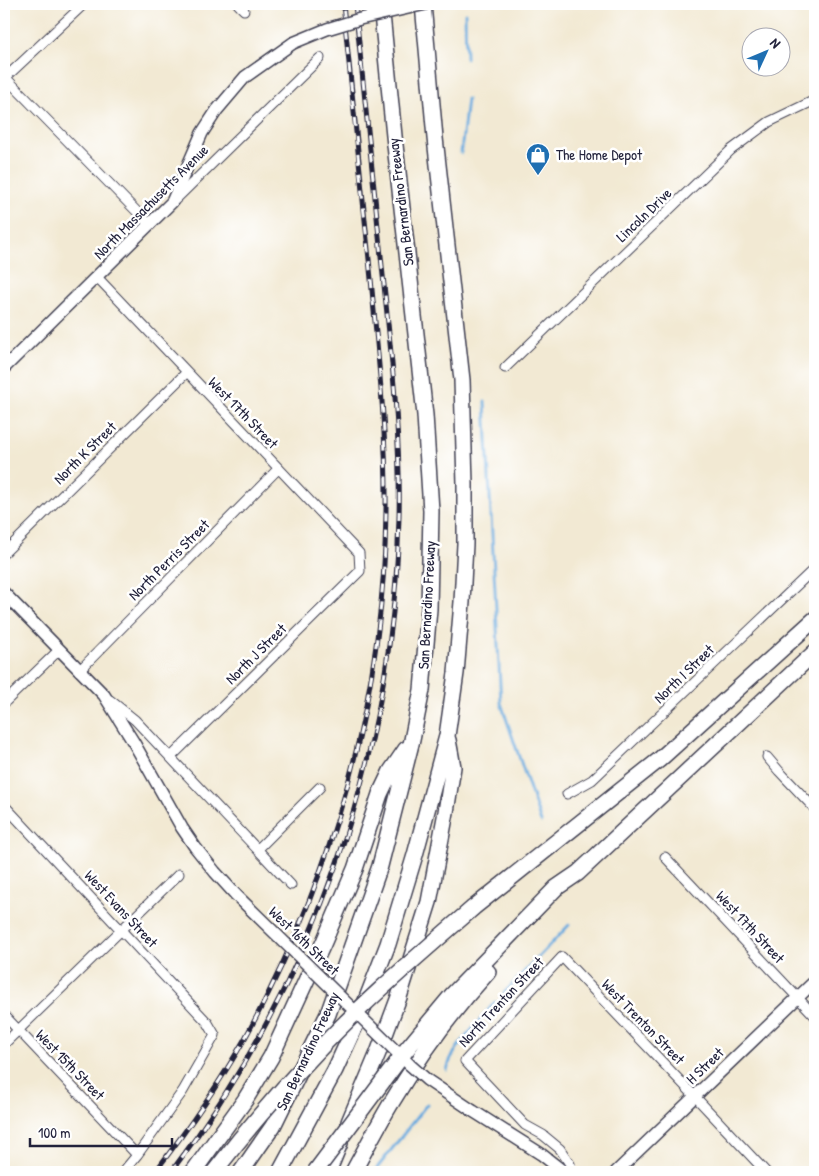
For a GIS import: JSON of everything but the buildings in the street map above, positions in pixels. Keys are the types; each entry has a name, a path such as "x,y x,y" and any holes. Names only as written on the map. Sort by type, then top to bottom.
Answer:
{"highway":[{"name":"San Bernardino Freeway","path":"241,1172 273,1126 328,1014 380,866 412,740 422,690 429,609 431,510 425,415 381,4"},
{"name":"San Bernardino Freeway","path":"280,1172 335,1070 362,1011 384,953 415,855 447,736 456,673 465,544 462,380 435,138 425,4"},
{"path":"214,1172 313,1055 387,984 473,908 659,760 815,619"},
{"path":"315,1172 407,1049 459,988 556,888 578,873 815,652"},
{"path":"328,1172 396,1006 428,902 454,767 447,736"},
{"path":"193,1172 245,1100 271,1057 355,870 380,794 391,771 412,740"},
{"path":"353,1172 391,1104 429,1045 476,985 564,892 578,873"}],"street":[{"path":"84,4 4,77 150,225"},
{"path":"172,202 202,133 217,110 245,77 293,42 360,19 425,4"},
{"name":"North Massachusetts Avenue","path":"4,368 320,58"},
{"name":"Lincoln Drive","path":"505,368 731,150 769,122 815,100"},
{"name":"West 17th Street","path":"97,277 186,373 359,553 360,571"},
{"name":"North K Street","path":"4,553 186,373"},
{"name":"North Perris Street","path":"79,671 278,469"},
{"name":"North I Street","path":"567,794 592,780 815,568"},
{"name":"North J Street","path":"171,757 360,571"},
{"name":"West 16th Street","path":"4,593 79,671 104,695 136,720 291,885"},
{"path":"4,703 59,650"},
{"name":"West 16th Street","path":"104,695 134,743 152,778 182,828 215,872 236,895 410,1065 439,1088 541,1154 564,1172"},
{"path":"767,757 815,809"},
{"path":"258,849 320,787"},
{"name":"West Evans Street","path":"4,805 208,1022 215,1035 183,1091 137,1155"},
{"name":"West 17th Street","path":"665,857 815,1016"},
{"path":"4,1044 179,874"},
{"name":"West Trenton Street","path":"562,957 766,1172"},
{"name":"North Trenton Street","path":"562,957 465,1061 525,1125 543,1135 560,1149 570,1164 569,1172"},
{"name":"H Street","path":"616,1172 815,981"},
{"name":"West 15th Street","path":"4,1015 137,1155"},
{"path":"123,1172 137,1155"}],"waterway":[{"path":"465,13 466,58"},
{"path":"461,153 467,99"},
{"path":"485,402 501,703 541,822"},
{"path":"504,993 569,925"},
{"path":"447,1070 451,1058 460,1044 495,1002"},
{"path":"374,1172 427,1104"}],"railway":[{"path":"155,1172 202,1108 244,1040 276,978 303,915 328,850 348,784 364,717 375,649 383,580 386,511 385,453 382,395 343,4"},
{"path":"171,1172 222,1099 266,1023 305,944 337,863 362,779 381,693 394,606 399,517 399,459 393,372 355,4"}],"place":[{"name":"The Home Depot","path":"538,176"}]}
